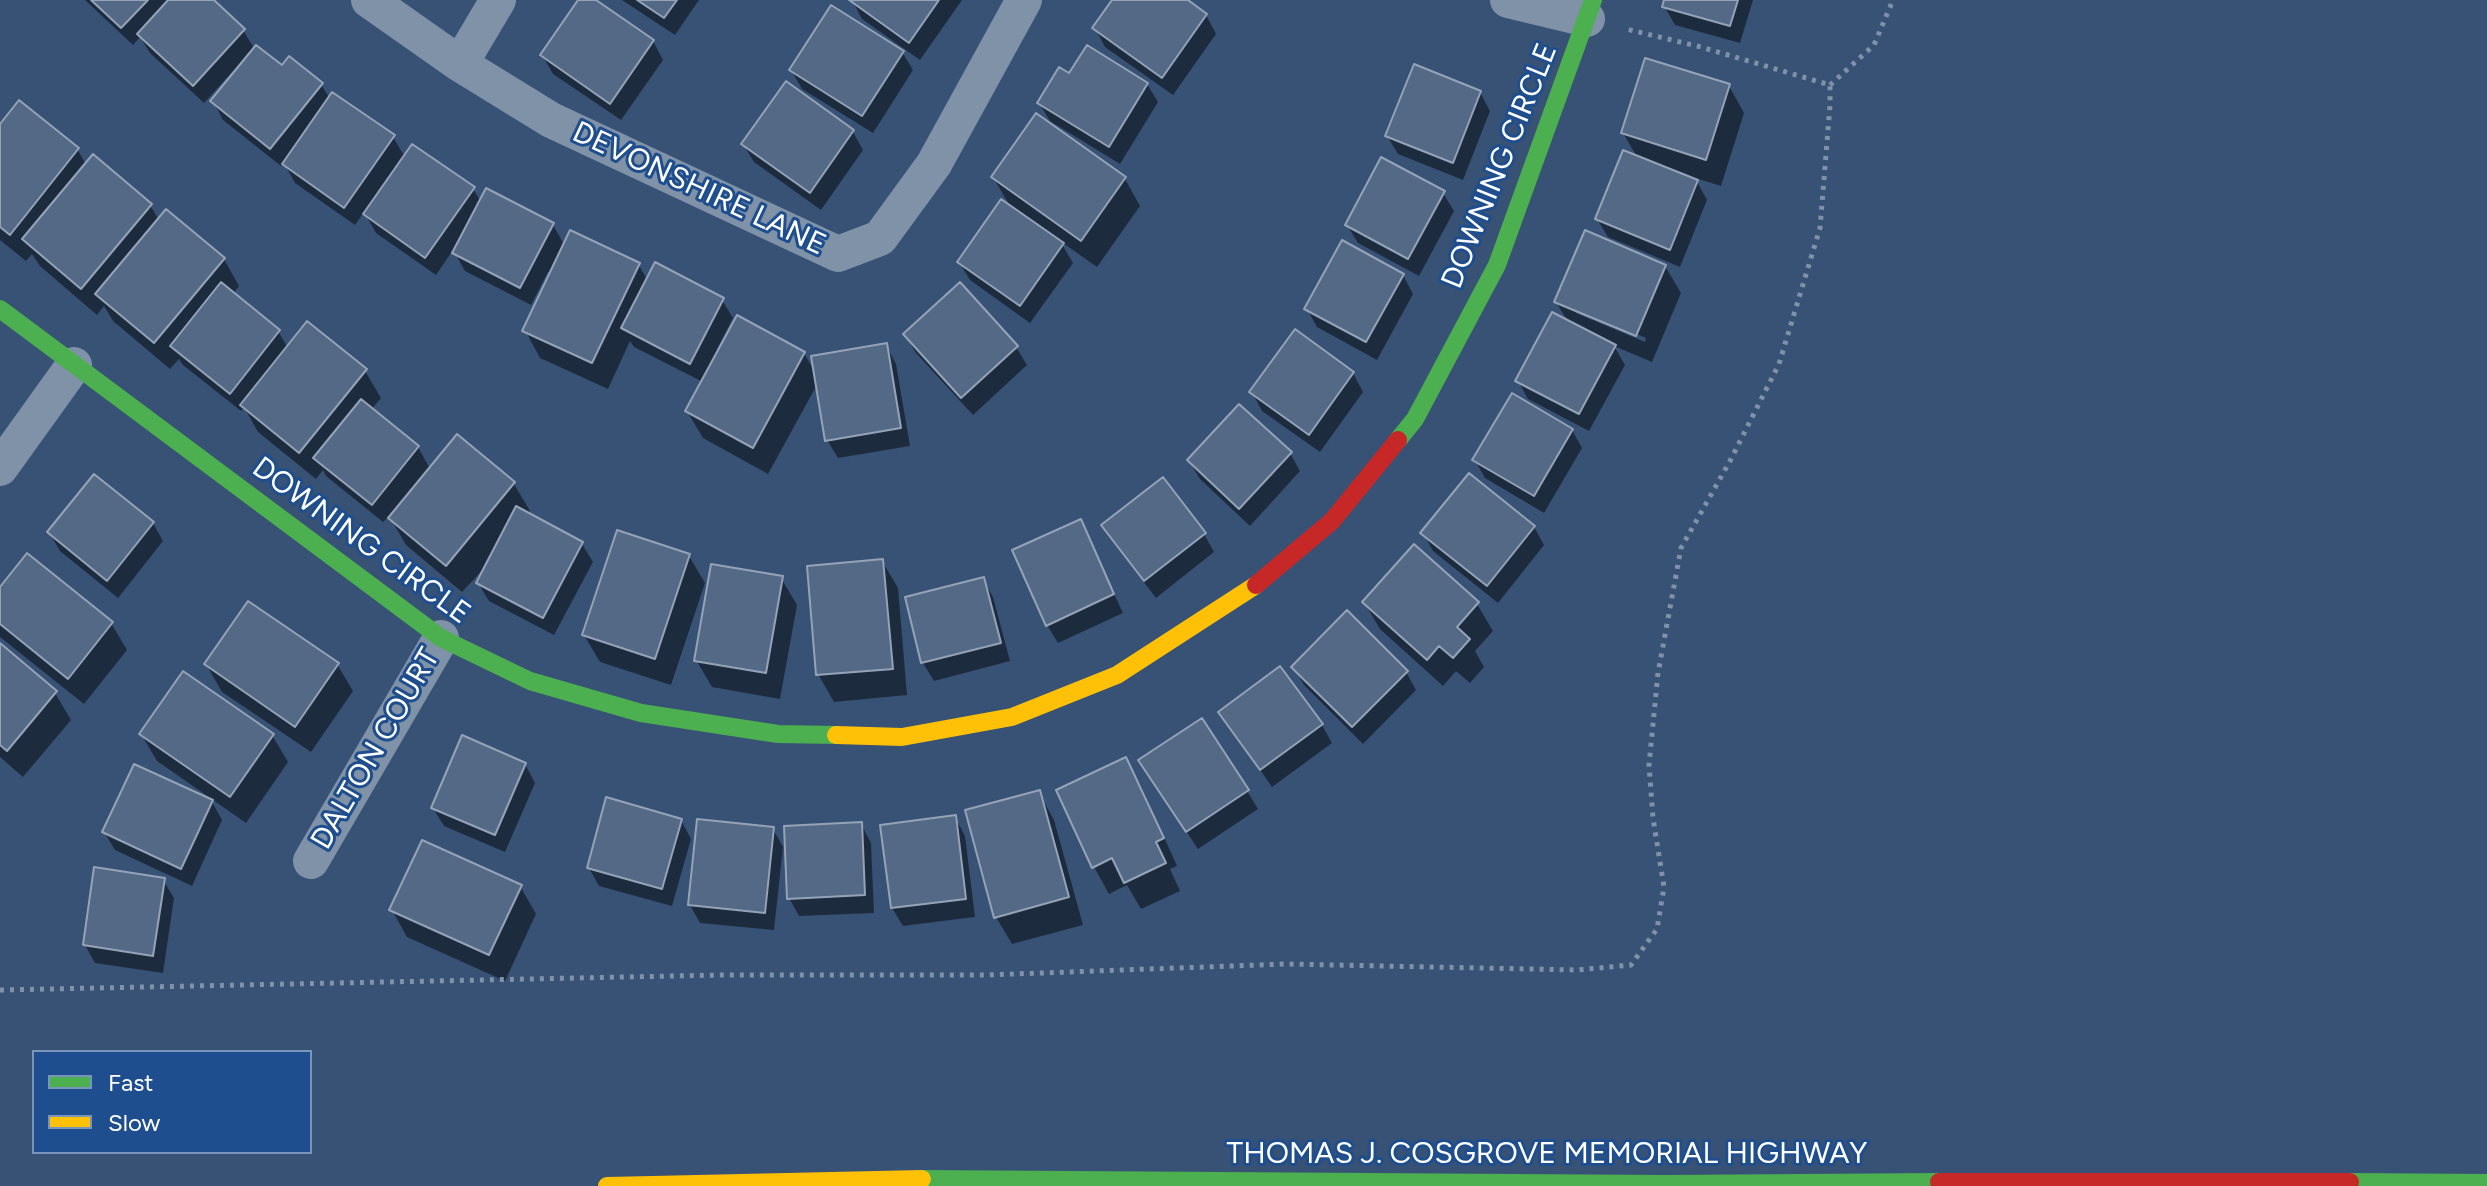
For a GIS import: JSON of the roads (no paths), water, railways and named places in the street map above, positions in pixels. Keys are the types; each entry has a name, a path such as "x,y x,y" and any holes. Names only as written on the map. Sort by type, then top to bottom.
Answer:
{"main road":[{"name":"DOWNING CIRCLE","path":"0,309 441,638 530,681 641,713 778,734 902,737 1012,717 1117,675 1247,592 1332,521 1415,419 1497,265 1590,10"},
{"name":"THOMAS J. COSGROVE MEMORIAL HIGHWAY","path":"607,1186 941,1179 1664,1184 2138,1181 2487,1183"}],"street":[{"name":"DEVONSHIRE LANE","path":"369,0 460,64 551,120 838,254 880,238 934,164 1024,0"},
{"path":"460,64 498,0"},
{"path":"1508,0 1590,10"},
{"path":"0,468 74,365"},
{"name":"DALTON COURT","path":"311,861 441,638"}]}
